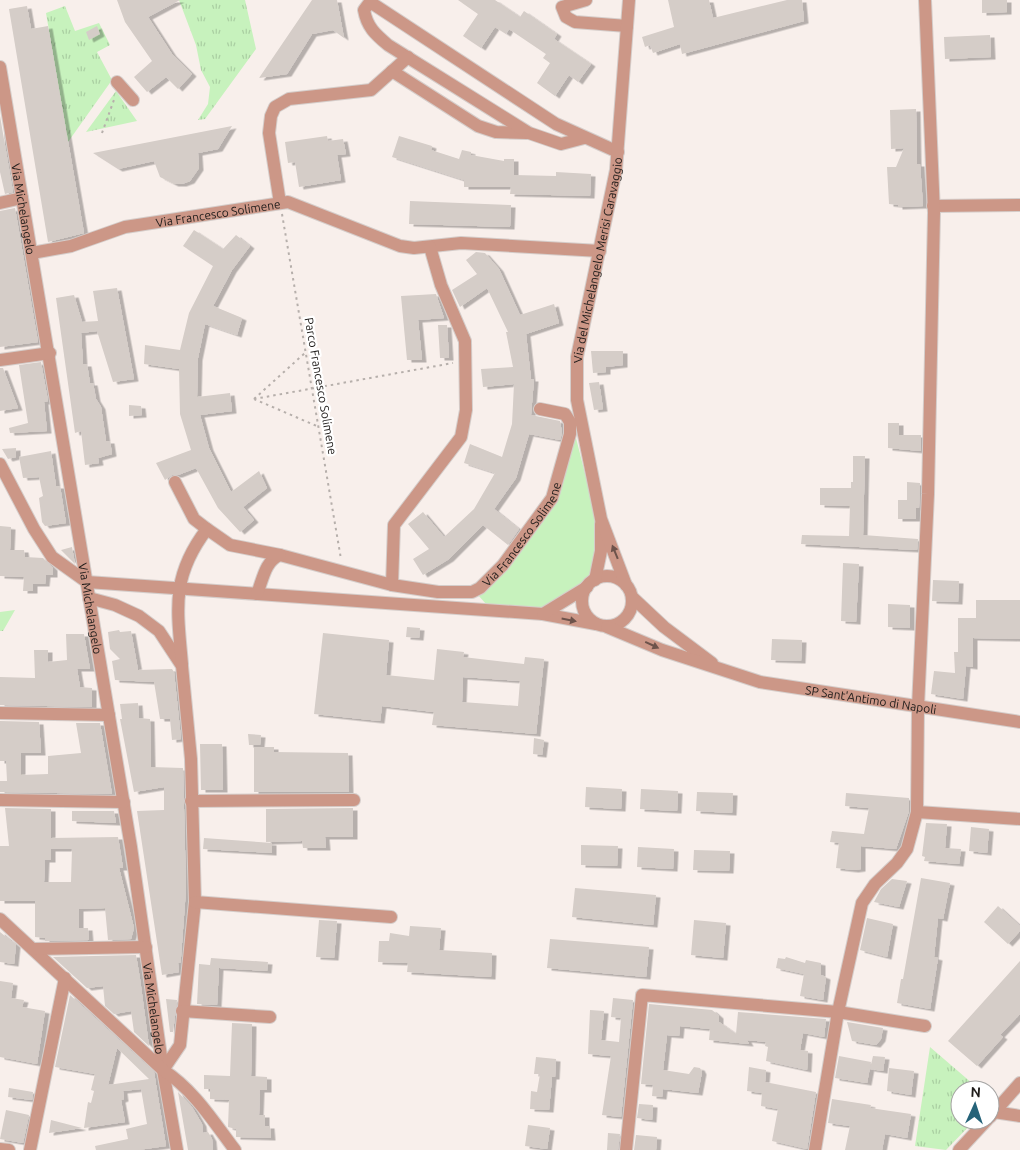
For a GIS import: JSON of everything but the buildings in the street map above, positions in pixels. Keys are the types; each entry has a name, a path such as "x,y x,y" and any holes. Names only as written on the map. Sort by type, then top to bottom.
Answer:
{"street":[{"path":"586,0 562,7 566,17 575,22 627,26"},
{"name":"Via del Michelangelo Merisi Caravaggio","path":"629,0 616,170 577,357 576,400 601,519 629,591"},
{"path":"815,1150 838,1012 862,903 875,884 897,863 906,849 917,812 918,707 928,494 933,206 925,0"},
{"path":"584,138 562,144 530,133 408,57 374,33 366,22 364,10 370,2 556,124 618,152"},
{"path":"280,203 268,133 271,116 275,108 289,99 371,90 408,57"},
{"name":"Via Michelangelo","path":"0,67 4,121 22,198 50,353 124,802 176,1150"},
{"path":"392,71 478,126 496,132 530,133"},
{"path":"118,84 133,100"},
{"path":"0,202 22,198"},
{"name":"Via Francesco Solimene","path":"32,254 71,246 125,227 288,202 400,246 414,248 462,243 600,250"},
{"path":"933,206 1020,205"},
{"path":"392,585 394,525 461,437 466,410 465,341 441,285 430,247"},
{"path":"0,360 50,353"},
{"name":"Via Francesco Solimene","path":"175,482 194,519 230,545 280,555 392,585 438,592 472,592 480,588 503,565 552,498 570,434 570,422 565,414 540,409"},
{"path":"0,464 34,529 52,557 87,582"},
{"name":"Via del Michelangelo Merisi Caravaggio","path":"591,583 601,551 601,519"},
{"path":"163,1070 180,1045 182,1011 196,902 191,759 182,666 178,588 188,558 207,530"},
{"path":"257,594 268,564 272,559 280,555"},
{"path":"543,614 591,583 602,577 615,578 629,591 632,604 626,618 621,622 602,625 584,612 582,604 591,583"},
{"name":"SP Sant'Antimo di Napoli","path":"87,582 543,614 602,625 662,650 760,682 1020,722"},
{"name":"SP Sant'Antimo di Napoli","path":"629,591 664,627 722,670"},
{"path":"89,598 115,605 139,616 159,631 182,666"},
{"path":"0,713 109,715"},
{"path":"0,800 124,802"},
{"path":"191,801 354,800"},
{"path":"917,812 1020,819"},
{"path":"196,902 391,918"},
{"path":"0,919 163,1070 179,1081 198,1100 235,1150"},
{"path":"33,949 146,947"},
{"path":"30,1150 65,978"},
{"path":"626,1150 642,995 838,1012 925,1026"},
{"path":"182,1011 270,1017"},
{"path":"1000,1105 1020,1083"},
{"path":"1000,1116 1020,1116"},
{"path":"959,1150 977,1130"},
{"path":"0,1149 9,1150"}],"path":[{"path":"102,134 118,84"},
{"name":"Parco Francesco Solimene","path":"280,203 344,571"},
{"path":"254,399 306,352"},
{"path":"254,399 465,361"},
{"path":"254,399 319,427"}],"green space":[{"path":"179,0 245,0 256,49 205,119 198,120 208,104 210,87 201,70 196,45"},
{"path":"65,6 75,31 99,23 110,45 97,52 112,80 68,142 46,13"},
{"path":"116,91 137,121 86,132"},
{"path":"574,430 596,517 596,549 592,572 584,581 543,608 486,604 478,595 556,501"},
{"path":"15,610 3,631 0,631 0,612"},
{"path":"930,1047 968,1080 950,1080 950,1130 965,1130 946,1150 915,1146"}]}
